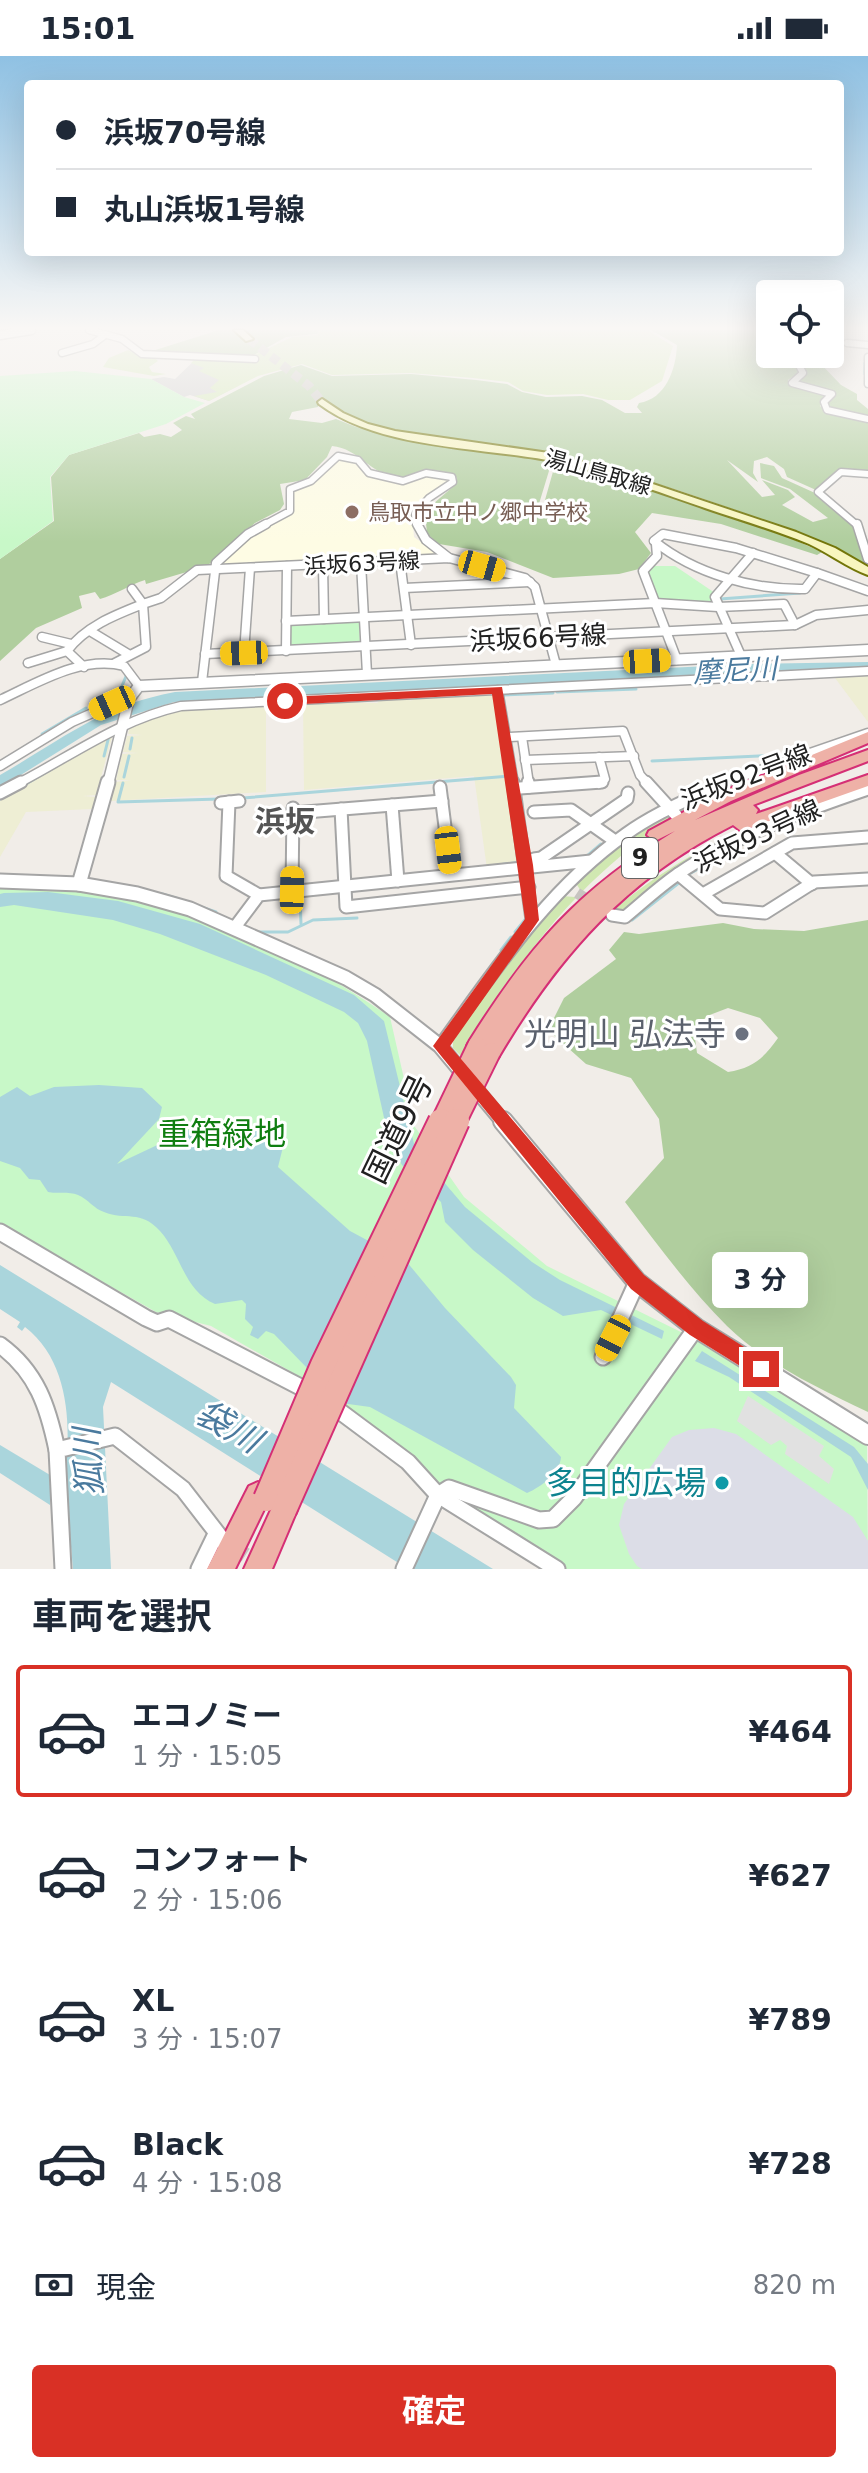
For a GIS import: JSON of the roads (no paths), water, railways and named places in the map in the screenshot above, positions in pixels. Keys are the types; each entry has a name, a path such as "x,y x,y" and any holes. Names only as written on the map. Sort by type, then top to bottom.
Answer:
{"highway":[{"path":"558,939 595,885 660,832 725,797 868,735"},
{"name":"国道9号","path":"334,1369 463,1105 484,1049 532,984 558,939 613,878 677,834 754,796 868,755"},
{"name":"国道9号","path":"558,939 620,888 679,846 758,806 868,765"},
{"path":"558,939 691,850 771,812 868,780"},
{"path":"234,1569 275,1504 334,1369"},
{"path":"258,1569 275,1504 334,1369"},
{"path":"221,1569 275,1504"},
{"path":"270,1569 275,1504"}],"main road":[{"name":"湯山鳥取線","path":"322,402 343,420 595,468 817,544 868,571"}],"street":[{"path":"825,401 827,410 868,419"},
{"path":"202,682 214,570 221,557 244,541 248,534 290,511 290,489 311,481 342,455 358,460 369,473 403,481 426,473 452,477 453,482 429,498 415,514 416,530 423,540 449,558"},
{"path":"868,474 841,472 818,492 858,525 868,559"},
{"path":"677,660 643,571 657,556 654,541 663,534 704,539 868,591"},
{"path":"656,544 692,563 783,591 805,589 817,573"},
{"path":"742,658 715,597 753,553"},
{"name":"浜坂63号線","path":"143,604 170,595 197,570 449,558 530,582"},
{"path":"400,561 411,645"},
{"path":"361,563 367,674"},
{"path":"323,565 324,619"},
{"path":"286,651 287,566"},
{"path":"244,653 250,568"},
{"path":"404,588 530,582 535,587 542,609 556,665"},
{"path":"0,700 56,674 115,663 146,647 143,604 132,589"},
{"path":"286,621 655,603 718,607 784,604 795,625"},
{"path":"28,663 69,647 107,618 143,604"},
{"name":"浜坂66号線","path":"205,654 795,625 816,615 868,610"},
{"path":"90,631 128,654"},
{"path":"42,637 69,647 84,667"},
{"path":"79,884 130,698 139,686 868,650"},
{"path":"115,663 129,669 139,686"},
{"path":"0,793 124,720 181,706 868,671"},
{"path":"498,690 529,862 532,920"},
{"path":"0,766 72,722 130,698"},
{"path":"510,737 623,731 640,775 672,811"},
{"name":"浜坂92号線","path":"440,1046 532,920 564,886 615,841 735,776 868,735"},
{"path":"522,737 524,788 599,784 605,779 599,757"},
{"path":"525,760 634,756"},
{"path":"440,787 451,874"},
{"name":"浜坂93号線","path":"612,915 625,917 715,849 812,808 868,789"},
{"path":"529,862 541,858 627,799 628,793"},
{"path":"292,890 293,809 341,809 442,801"},
{"path":"230,802 226,876 259,895 398,881 529,862 591,861"},
{"path":"392,805 398,881"},
{"path":"341,809 346,907 529,887"},
{"path":"534,812 571,810 615,841"},
{"path":"703,894 792,843 868,837"},
{"path":"775,853 812,884"},
{"path":"678,874 720,909 765,913 812,884 868,879"},
{"path":"0,881 79,884 137,894 235,927 346,978 440,1046 637,1282 696,1328 868,1435"},
{"path":"564,886 577,893"},
{"path":"235,927 259,895"},
{"path":"0,1232 146,1318 157,1323 169,1319 345,1412 408,1462 436,1499 557,1569"},
{"path":"603,1357 632,1299 637,1282"},
{"path":"404,1569 436,1499 449,1488 539,1520 553,1519 582,1486 696,1328"},
{"path":"0,1345 34,1374 48,1404 62,1449 63,1569"},
{"path":"62,1449 115,1436 183,1489 220,1538 199,1569"}],"water":[{"name":"摩尼川","path":"868,662 868,666 502,685 502,688 499,685 174,702 101,725 0,788 0,775 83,725 125,706 175,692 749,664"},
{"path":"48,892 118,901 200,924 354,995 384,1021 415,1148 465,1207 532,1262 560,1280 664,1331 662,1339 601,1310 563,1316 533,1298 473,1250 445,1222 441,1202 402,1165 389,1140 367,1041 358,1023 344,1012 266,975 160,934 113,920 14,905 0,907 0,894"},
{"path":"99,1085 142,1088 162,1107 159,1119 117,1164 204,1123 257,1128 283,1147 278,1167 350,1231 406,1261 445,1308 511,1377 516,1385 514,1408 561,1457 553,1474 527,1493 370,1407 341,1403 274,1334 266,1331 258,1339 250,1335 253,1327 245,1319 246,1304 242,1300 215,1304 196,1290 167,1240 153,1224 139,1218 104,1212 74,1194 48,1192 40,1180 29,1179 20,1168 0,1161 0,1097 17,1087 30,1096 54,1087"},
{"path":"0,1265 493,1569 408,1569 111,1382 103,1407 111,1569 73,1569 63,1457 67,1455 67,1420 62,1385 38,1339 25,1327 22,1331 17,1327 20,1322 0,1309"},
{"path":"702,1351 854,1447 868,1464 868,1490 851,1457 729,1377 695,1361"},
{"path":"0,1445 50,1475 50,1505 0,1473"}],"waterway":[{"path":"720,599 800,593"},
{"path":"91,706 119,693 127,674"},
{"path":"557,692 636,689"},
{"path":"502,695 553,693"},
{"path":"42,734 86,708"},
{"path":"104,756 109,736"},
{"path":"130,749 132,738"},
{"path":"652,761 780,755"},
{"path":"124,777 129,756"},
{"path":"0,799 55,767"},
{"path":"243,798 510,776"},
{"path":"123,783 118,802 219,799"},
{"path":"743,844 760,836"},
{"path":"587,856 601,844"},
{"path":"691,873 735,848"},
{"path":"498,865 522,862"},
{"path":"632,920 680,882"},
{"path":"162,894 179,899"},
{"path":"300,896 301,924"},
{"path":"201,907 216,912"},
{"path":"515,932 528,916"},
{"path":"259,932 288,932 313,920 357,918"},
{"path":"501,950 511,937"}],"tunnel":[{"path":"577,893 594,904"},
{"path":"233,1547 267,1569"}],"place":[{"name":"鳥取市立中ノ郷中学校","path":"352,512"},
{"name":"光明山 弘法寺","path":"742,1034"},
{"name":"多目的広場","path":"722,1483"}],"district":[{"name":"浜坂","path":"285,822"}],"park label":[{"name":"重箱緑地","path":"222,1134"}],"water label":[{"name":"袋川","path":"229,1426"},
{"name":"狐川","path":"88,1462"}]}
